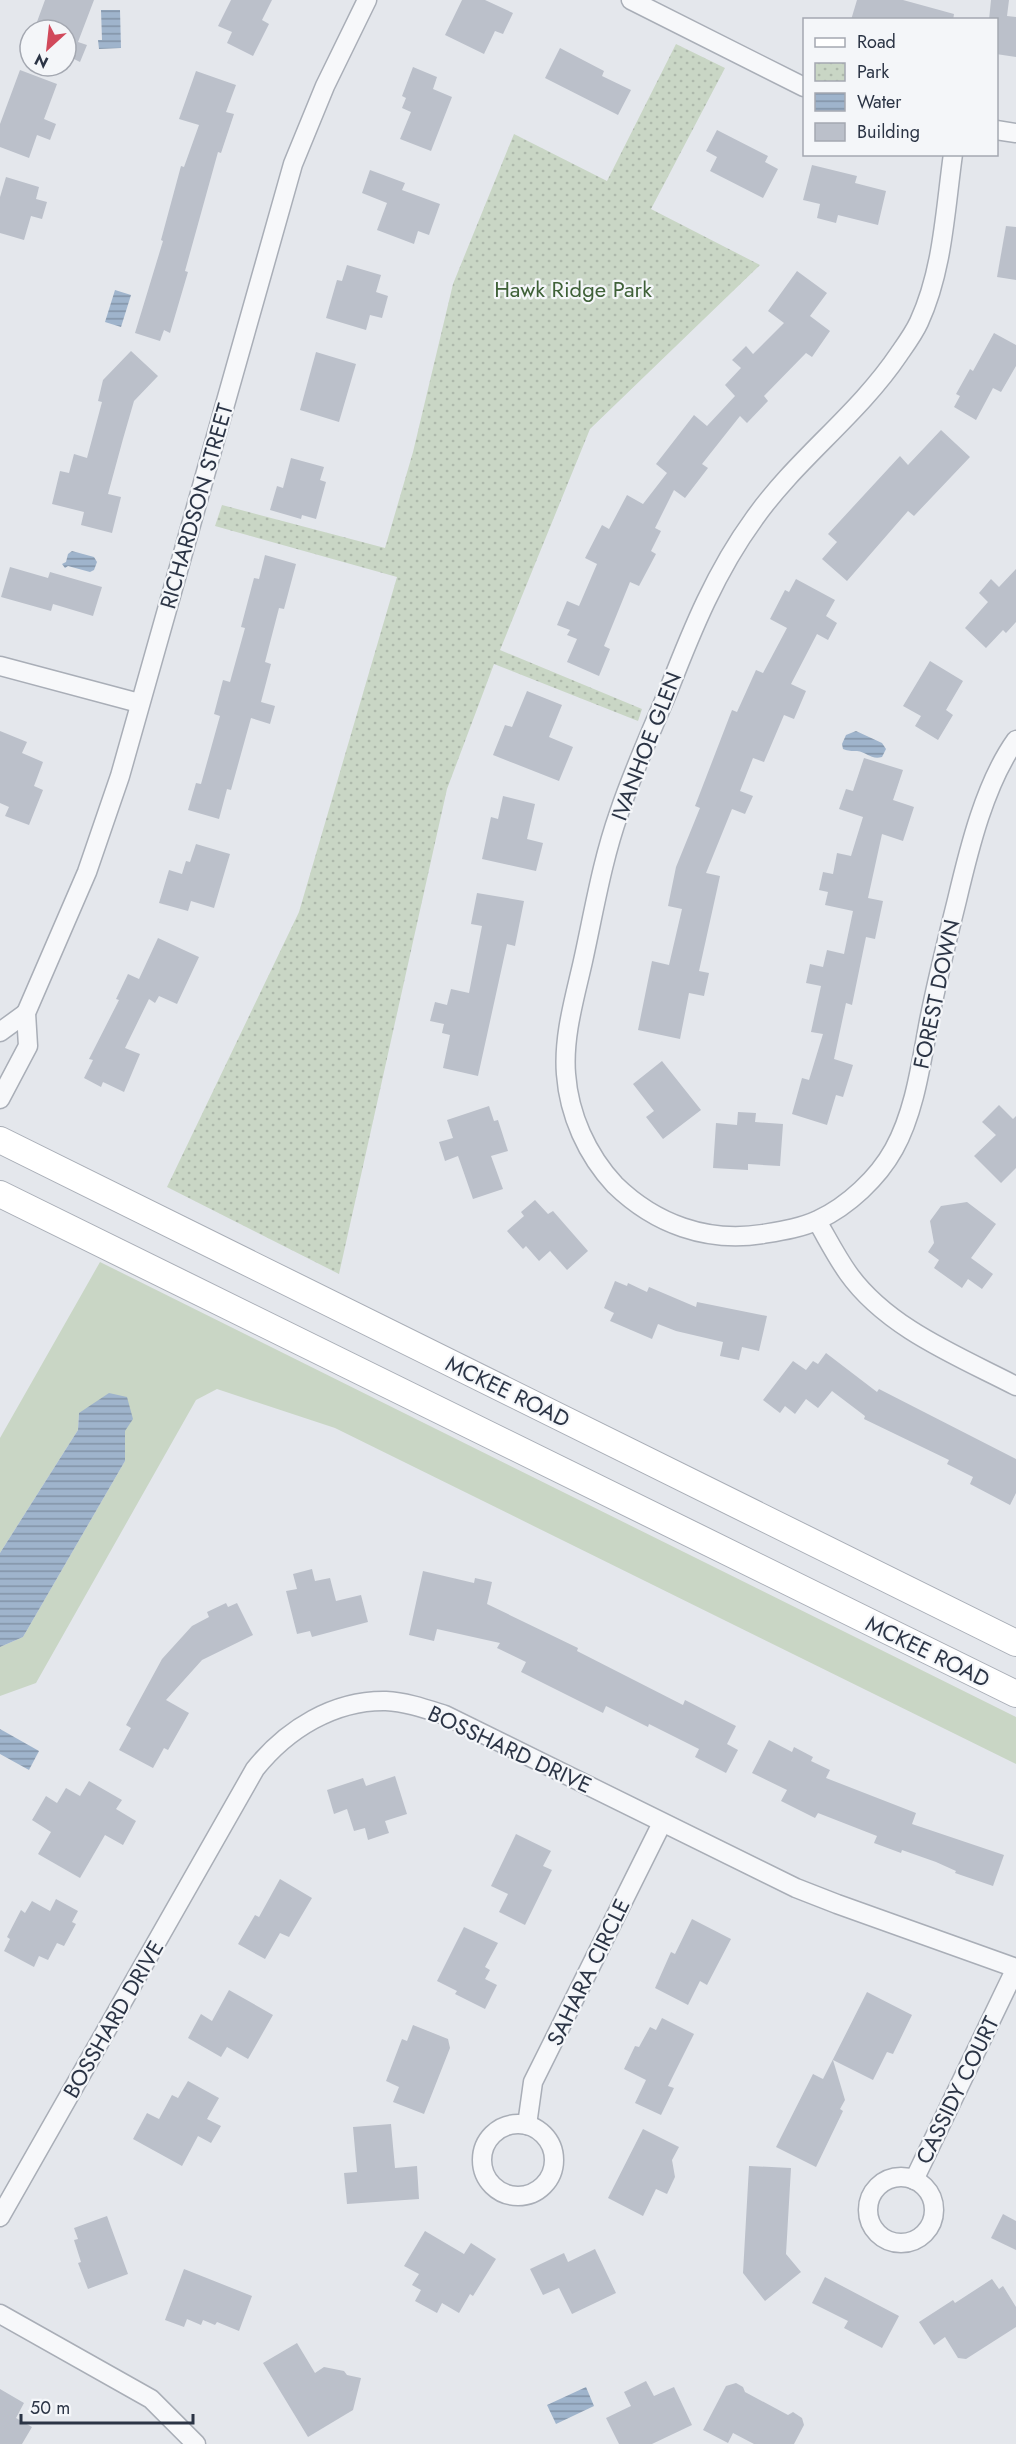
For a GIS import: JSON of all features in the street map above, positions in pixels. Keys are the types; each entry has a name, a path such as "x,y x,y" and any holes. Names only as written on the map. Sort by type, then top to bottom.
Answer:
{"main road":[{"name":"MCKEE ROAD","path":"0,1140 1016,1642"},
{"name":"MCKEE ROAD","path":"0,1194 1016,1694"}],"street":[{"name":"RICHARDSON STREET","path":"0,1098 28,1046 26,1013 87,873 120,776 293,164 325,86 367,0"},
{"path":"631,0 803,86"},
{"path":"998,130 1016,133"},
{"name":"IVANHOE GLEN","path":"817,1221 779,1232 746,1237 716,1236 685,1230 655,1216 627,1196 593,1157 573,1112 565,1068 567,1035 604,862 619,810 692,632 710,591 752,520 777,489 888,370 918,325 938,268 953,156"},
{"path":"0,666 139,703"},
{"name":"FOREST DOWN","path":"817,1221 846,1202 876,1174 898,1140 909,1114 936,986 974,832 1007,752 1016,740"},
{"path":"0,1032 26,1013"},
{"path":"817,1221 849,1274 884,1311 935,1344 1016,1386"},
{"name":"BOSSHARD DRIVE","path":"0,2217 255,1769 270,1750 287,1735 318,1716 356,1703 387,1701 420,1707 445,1715 796,1887 1016,1968"},
{"name":"SAHARA CIRCLE","path":"528,2126 534,2082 662,1823"},
{"name":"CASSIDY COURT","path":"914,2180 1016,1968"},
{"path":"515,2124 528,2126 538,2130 552,2148 555,2159 553,2171 548,2181 529,2195 506,2195 487,2180 482,2168 484,2150 493,2134 503,2127 515,2124"},
{"path":"0,2314 151,2399 196,2444"}],"green space":[{"name":"Hawk Ridge Park","path":"676,44 725,68 651,209 760,265 590,429 500,650 642,709 638,721 494,664 447,789 339,1274 167,1187 299,912 397,577 215,526 222,505 385,548 413,452 453,284 514,134 607,181"},
{"path":"100,1262 1016,1717 1016,1764 335,1428 217,1389 196,1400 36,1683 0,1696 0,1647 23,1637 125,1461 125,1431 79,1413 78,1430 0,1553 0,1438"}],"water":[{"path":"101,10 120,10 121,48 99,49 98,40 102,40"},
{"path":"115,290 131,295 121,327 105,322"},
{"path":"72,551 94,557 97,562 94,570 90,572 68,566 65,568 62,564 66,562 68,554"},
{"path":"856,731 882,743 886,749 882,757 843,749 842,744 846,735"},
{"path":"109,1393 127,1397 133,1419 125,1431 125,1461 23,1637 0,1647 0,1553 78,1430 79,1413"},
{"path":"0,1729 39,1751 29,1770 0,1754"},
{"path":"586,2387 594,2406 556,2424 547,2405"}],"building":[{"path":"45,0 94,0 78,42 78,18 38,18"},
{"path":"231,0 272,0 262,20 269,24 253,56 227,43 232,32 218,26"},
{"path":"462,0 485,0 513,13 503,34 495,31 484,54 445,35"},
{"path":"857,0 903,0 954,14 953,18 852,18"},
{"path":"991,0 1009,0 1007,16 1016,17 1016,57 998,54 998,18 989,18"},
{"path":"78,42 87,45 80,62 78,61"},
{"path":"560,48 604,71 602,76 631,90 618,115 545,78"},
{"path":"413,67 437,77 433,89 452,97 431,151 400,139 411,112 402,108 406,98 402,96"},
{"path":"196,71 236,85 226,112 234,114 221,153 218,152 170,333 164,330 160,341 135,333 163,241 161,240 181,166 184,167 199,125 179,119"},
{"path":"18,75 18,78 41,78 57,84 44,119 56,124 50,140 37,135 29,158 0,147 0,124"},
{"path":"717,130 768,156 765,162 778,169 763,198 710,171 717,157 706,151"},
{"path":"812,165 857,176 855,183 886,191 878,225 838,215 836,223 817,218 820,204 803,200"},
{"path":"370,170 405,183 402,190 440,204 429,235 418,231 414,244 377,230 387,203 362,193"},
{"path":"6,177 39,187 36,199 47,202 42,219 31,216 24,240 0,233 0,197"},
{"path":"1006,226 1016,227 1016,280 997,277"},
{"path":"347,265 381,275 376,292 388,296 382,318 370,315 366,330 326,318 337,280 342,281"},
{"path":"797,271 827,293 810,316 830,331 812,357 806,353 764,396 768,401 747,423 740,416 702,464 708,468 685,498 674,490 655,528 661,531 651,551 656,554 639,586 630,582 604,646 610,649 599,676 567,662 577,639 567,635 570,630 557,625 567,601 579,606 597,564 585,558 602,525 609,529 627,495 643,504 667,473 656,464 694,415 707,426 735,396 725,385 741,368 732,360 746,346 753,354 784,323 768,311"},
{"path":"994,333 1016,345 1016,366 1001,392 993,388 976,420 954,407 960,396 956,394 970,369 973,371"},
{"path":"131,351 158,376 134,401 108,494 121,497 112,533 81,525 84,512 52,504 60,471 69,473 74,454 87,458 102,402 98,401 103,380"},
{"path":"316,352 356,364 339,422 300,410"},
{"path":"941,430 970,457 914,516 908,511 847,581 822,559 837,542 828,534 900,456 908,465"},
{"path":"291,458 324,467 320,480 326,482 316,519 302,515 301,519 270,510 277,486 283,488"},
{"path":"265,555 296,564 284,609 279,608 265,662 271,664 261,702 275,706 270,724 251,718 231,790 227,789 219,819 188,810 196,783 201,784 220,716 214,714 223,680 230,682 245,628 241,627 254,578 259,579"},
{"path":"10,567 48,578 50,572 102,587 93,616 53,604 51,611 1,597"},
{"path":"1016,569 1016,622 1006,633 1003,630 986,648 965,628 988,602 979,593 991,579 999,587"},
{"path":"796,579 835,600 826,616 837,623 828,640 817,634 791,684 806,691 794,719 784,715 764,762 753,758 740,791 753,796 745,814 732,809 706,873 720,876 699,971 709,973 704,996 689,993 680,1039 638,1030 652,961 669,965 682,909 668,906 676,867 700,808 695,806 732,710 737,712 756,670 763,673 787,628 770,619 785,590 789,592"},
{"path":"930,661 963,681 946,710 953,715 938,740 915,726 921,716 903,706"},
{"path":"527,691 562,705 549,737 573,747 559,781 493,755 505,725 512,727"},
{"path":"0,731 27,742 22,753 43,762 34,786 43,790 29,825 5,816 9,807 0,803"},
{"path":"864,758 903,770 893,800 914,807 903,841 882,834 868,898 883,901 875,939 866,937 852,1005 846,1003 834,1059 853,1065 843,1097 836,1095 827,1125 792,1114 802,1078 809,1080 823,1034 811,1032 821,986 806,983 810,964 823,967 827,950 844,954 853,911 825,905 828,892 819,890 823,872 833,874 837,853 851,856 863,817 839,809 846,789 853,791"},
{"path":"503,796 535,804 527,839 543,843 536,871 482,859 491,817 498,819"},
{"path":"196,844 230,854 214,908 191,901 188,911 159,903 169,870 182,874 186,861 190,862"},
{"path":"477,893 524,901 515,946 507,944 478,1076 443,1068 450,1035 442,1033 444,1024 430,1021 435,1002 447,1005 451,989 469,993 482,926 471,924"},
{"path":"158,938 199,957 177,1004 159,996 155,1003 149,999 125,1048 140,1054 124,1092 103,1082 101,1087 84,1078 93,1060 89,1059 119,1000 116,999 128,974 139,979"},
{"path":"662,1061 701,1110 663,1139 646,1117 654,1111 633,1084"},
{"path":"999,1105 1013,1119 1016,1116 1016,1168 1001,1183 974,1156 996,1135 982,1122"},
{"path":"489,1106 494,1121 498,1120 508,1151 491,1156 503,1189 473,1199 458,1156 445,1161 439,1142 453,1138 447,1120"},
{"path":"738,1112 756,1113 755,1122 783,1124 780,1166 748,1164 748,1170 713,1168 716,1123 737,1125"},
{"path":"535,1200 548,1214 553,1211 588,1251 567,1270 550,1251 539,1261 526,1246 523,1249 507,1231 524,1216 521,1212"},
{"path":"967,1202 996,1224 971,1258 993,1274 982,1289 968,1279 962,1288 934,1268 939,1260 928,1252 934,1243 930,1221 941,1206"},
{"path":"615,1281 627,1286 628,1283 647,1292 649,1287 696,1307 697,1302 767,1316 759,1351 742,1347 739,1360 720,1356 723,1342 676,1331 658,1324 652,1339 610,1321 614,1313 604,1308"},
{"path":"826,1353 877,1392 879,1389 1016,1459 1016,1493 1010,1505 970,1484 973,1477 947,1464 949,1460 864,1419 865,1416 832,1391 818,1408 806,1399 795,1414 785,1406 780,1413 763,1400 793,1361 806,1370 813,1361 818,1364"},
{"path":"312,1569 315,1581 330,1578 336,1601 361,1595 368,1622 312,1637 310,1631 297,1634 286,1591 297,1589 293,1574"},
{"path":"423,1571 474,1583 475,1578 492,1582 487,1604 578,1648 577,1651 683,1705 685,1700 736,1726 727,1744 738,1750 726,1773 695,1757 699,1749 649,1724 648,1727 606,1706 603,1713 521,1672 526,1662 497,1648 500,1643 437,1629 434,1641 409,1635"},
{"path":"226,1603 228,1607 237,1603 253,1635 202,1660 166,1700 189,1713 168,1750 164,1748 153,1768 119,1750 131,1728 126,1725 162,1659 192,1626 209,1617 207,1612"},
{"path":"769,1740 792,1752 794,1747 813,1757 811,1761 830,1770 826,1778 916,1813 912,1824 1004,1855 993,1886 955,1873 956,1871 936,1862 874,1843 877,1836 818,1813 815,1818 781,1801 787,1790 752,1773"},
{"path":"395,1776 407,1814 385,1821 389,1833 368,1840 365,1828 354,1831 347,1809 334,1814 327,1790 363,1778 366,1786"},
{"path":"89,1781 122,1800 116,1809 136,1821 123,1845 105,1835 80,1878 38,1854 51,1832 32,1820 46,1796 57,1803 66,1788 80,1796"},
{"path":"516,1834 551,1851 543,1866 552,1870 525,1925 499,1912 508,1894 491,1886"},
{"path":"280,1879 312,1898 289,1937 280,1933 265,1959 238,1944 255,1915 259,1917"},
{"path":"56,1899 78,1911 72,1922 76,1924 64,1946 57,1943 48,1960 39,1956 34,1967 4,1951 10,1939 7,1937 21,1910 25,1913 32,1901 50,1911"},
{"path":"692,1919 731,1939 707,1985 700,1981 688,2005 655,1988 671,1952 675,1954"},
{"path":"464,1927 498,1943 485,1967 490,1970 485,1979 497,1985 485,2009 455,1994 457,1991 437,1981"},
{"path":"229,1990 273,2015 248,2059 227,2047 221,2057 188,2038 201,2014 212,2021"},
{"path":"867,1992 912,2015 893,2054 887,2052 873,2080 833,2060 845,2100 840,2109 843,2111 816,2167 776,2147 813,2074 823,2079"},
{"path":"662,2018 694,2034 668,2086 674,2088 661,2115 635,2103 646,2080 624,2069 635,2046 639,2047 650,2027 656,2030"},
{"path":"413,2025 448,2039 450,2048 424,2114 393,2102 399,2087 386,2081 402,2039 407,2041"},
{"path":"188,2081 219,2098 207,2119 221,2126 211,2143 198,2136 182,2166 133,2139 147,2113 159,2119 172,2095 178,2098"},
{"path":"391,2124 395,2168 417,2166 419,2199 347,2204 344,2173 357,2172 353,2127"},
{"path":"643,2129 679,2147 672,2160 675,2177 667,2194 656,2189 643,2216 608,2198"},
{"path":"749,2166 791,2168 786,2254 801,2272 765,2301 743,2273"},
{"path":"1003,2214 1016,2221 1016,2250 991,2238"},
{"path":"107,2216 128,2274 88,2289 78,2263 81,2262 74,2240 78,2239 74,2228"},
{"path":"425,2231 464,2254 471,2243 496,2259 473,2296 470,2294 459,2313 442,2303 437,2313 415,2301 421,2290 412,2285 419,2274 404,2266"},
{"path":"595,2249 616,2293 572,2314 559,2288 543,2295 530,2269 564,2253 568,2262"},
{"path":"184,2269 252,2296 239,2331 217,2322 215,2325 203,2320 201,2325 187,2319 184,2327 165,2320"},
{"path":"825,2277 899,2316 882,2348 844,2328 848,2321 812,2303"},
{"path":"992,2279 999,2289 1003,2286 1016,2307 1016,2327 966,2359 958,2358 945,2337 934,2345 919,2322 953,2300 955,2303"},
{"path":"297,2343 315,2373 324,2367 344,2371 347,2375 361,2378 353,2410 308,2437 263,2363"},
{"path":"646,2381 654,2396 674,2387 692,2425 652,2444 619,2444 606,2418 631,2406 624,2392"},
{"path":"736,2383 743,2387 745,2392 788,2415 793,2412 802,2418 804,2425 794,2444 754,2444 733,2433 728,2443 703,2430 726,2386"},
{"path":"0,2389 24,2403 16,2418 32,2427 22,2444 0,2444"}]}
